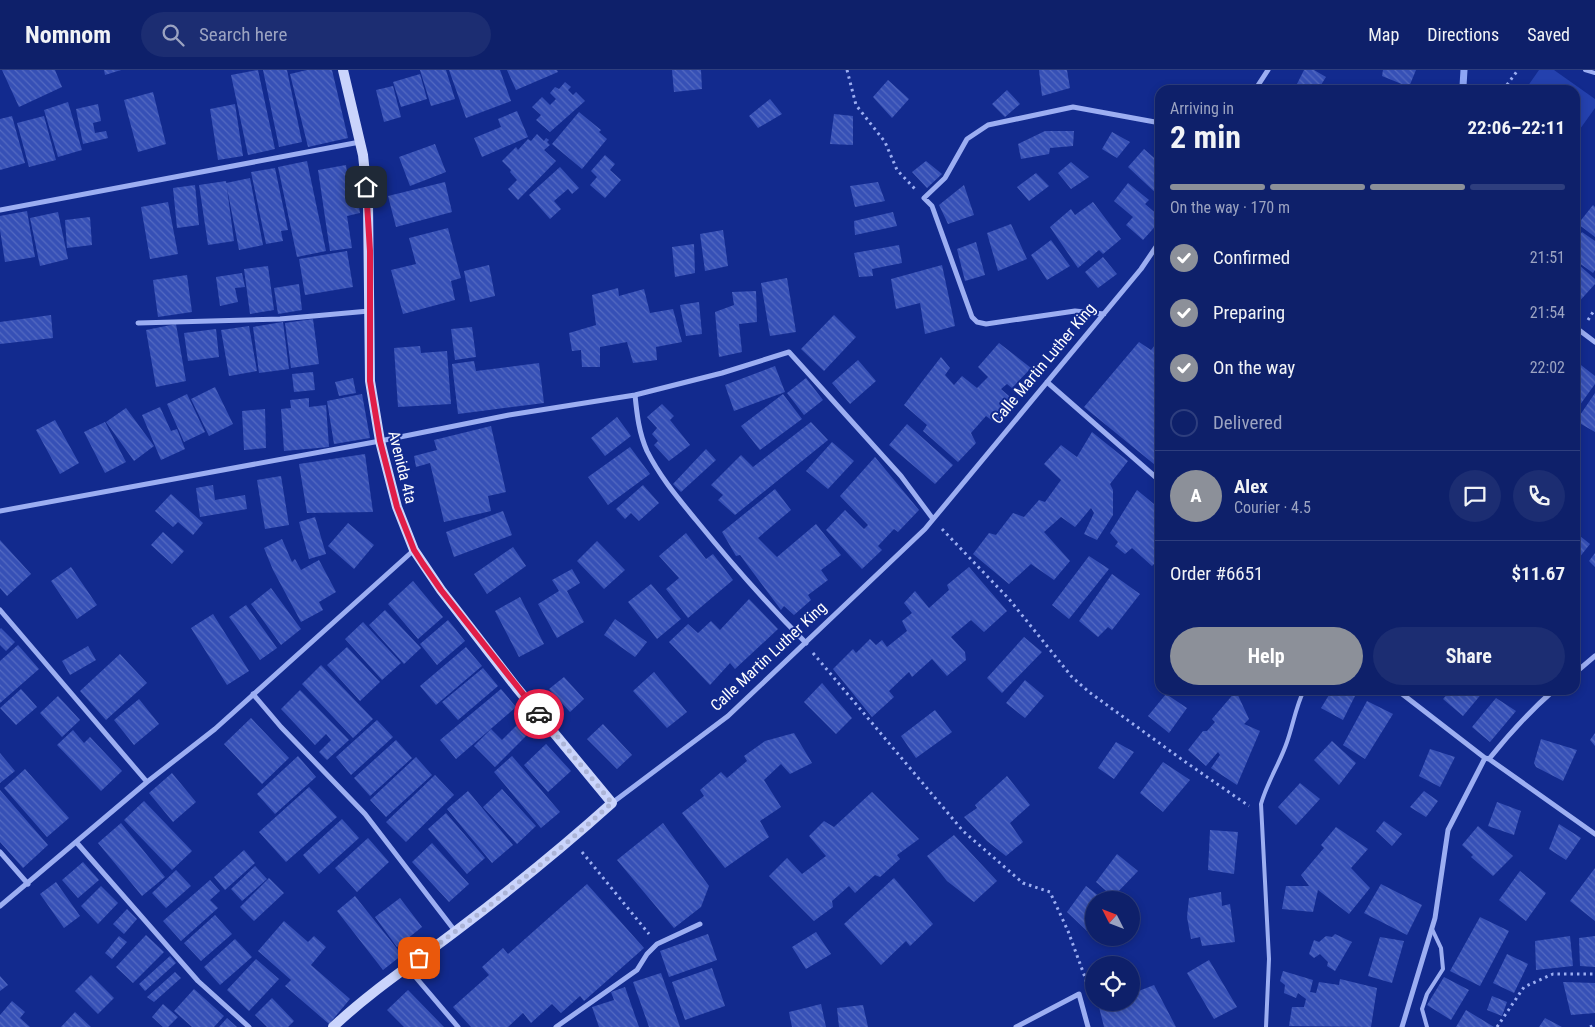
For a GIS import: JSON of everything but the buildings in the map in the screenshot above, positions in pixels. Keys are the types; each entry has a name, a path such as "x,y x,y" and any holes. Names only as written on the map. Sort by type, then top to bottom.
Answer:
{"street":[{"name":"Avenida 4ta","path":"344,70 360,142 368,203 370,381 380,441 397,507 414,550 441,590 516,687 612,803"},
{"path":"1258,85 1268,70"},
{"path":"1104,314 1075,311 986,324 977,322 972,317 932,206 924,198 945,178 967,139 988,125 1072,107 1155,122"},
{"path":"0,210 360,142"},
{"name":"Calle Martin Luther King","path":"333,1027 371,993 455,932 572,840 612,803 728,716 806,643 925,529 1141,269 1155,248"},
{"path":"138,323 280,319 369,311"},
{"path":"1580,331 1595,342"},
{"path":"0,512 509,415 635,395 722,373 789,352 901,476 933,519"},
{"path":"1047,382 1155,477"},
{"path":"635,395 638,426 646,449 658,472 728,560 766,603 806,643"},
{"path":"0,906 78,843 147,782 215,729 414,550"},
{"path":"0,610 147,782"},
{"path":"1580,669 1595,656"},
{"path":"253,694 281,727 365,814 455,932"},
{"path":"1404,695 1487,758 1595,834"},
{"path":"1402,1027 1435,918 1448,830 1487,758 1517,725 1549,695"},
{"path":"78,843 198,981 249,1027"},
{"path":"0,852 28,884"},
{"path":"556,1027 637,970 647,954 657,944 700,924"},
{"path":"406,966 458,1027"},
{"path":"1016,1027 1079,994 1088,1027"}],"lane":[{"path":"1585,70 1595,73"},
{"path":"1266,1027 1269,959 1261,804 1264,790 1287,743 1302,695"},
{"path":"1427,1027 1422,1009 1427,994 1443,968 1442,948 1432,929"}],"path":[{"path":"847,70 856,105 886,142 897,170 924,198"},
{"path":"1507,85 1518,70"},
{"path":"933,519 1009,599 1072,677 1089,692 1253,809 1262,819"},
{"path":"806,643 963,831 1023,883 1050,892 1068,931 1086,980 1079,994"},
{"path":"572,840 657,944"},
{"path":"1497,1027 1524,987 1553,974 1595,974"},
{"path":"1590,1027 1595,1024"}],"shaded area":[{"path":"1539,70 1554,70 1575,85 1528,85"},
{"path":"1580,88 1595,99 1595,108 1580,129"}],"waterway":[{"path":"1463,85 1464,70"}],"way so far":[{"path":"419,958 572,840 612,803 539,714"}],"route":[{"path":"366,187 370,251 370,381 380,441 397,507 414,550 423,564 516,687 539,714"}]}
